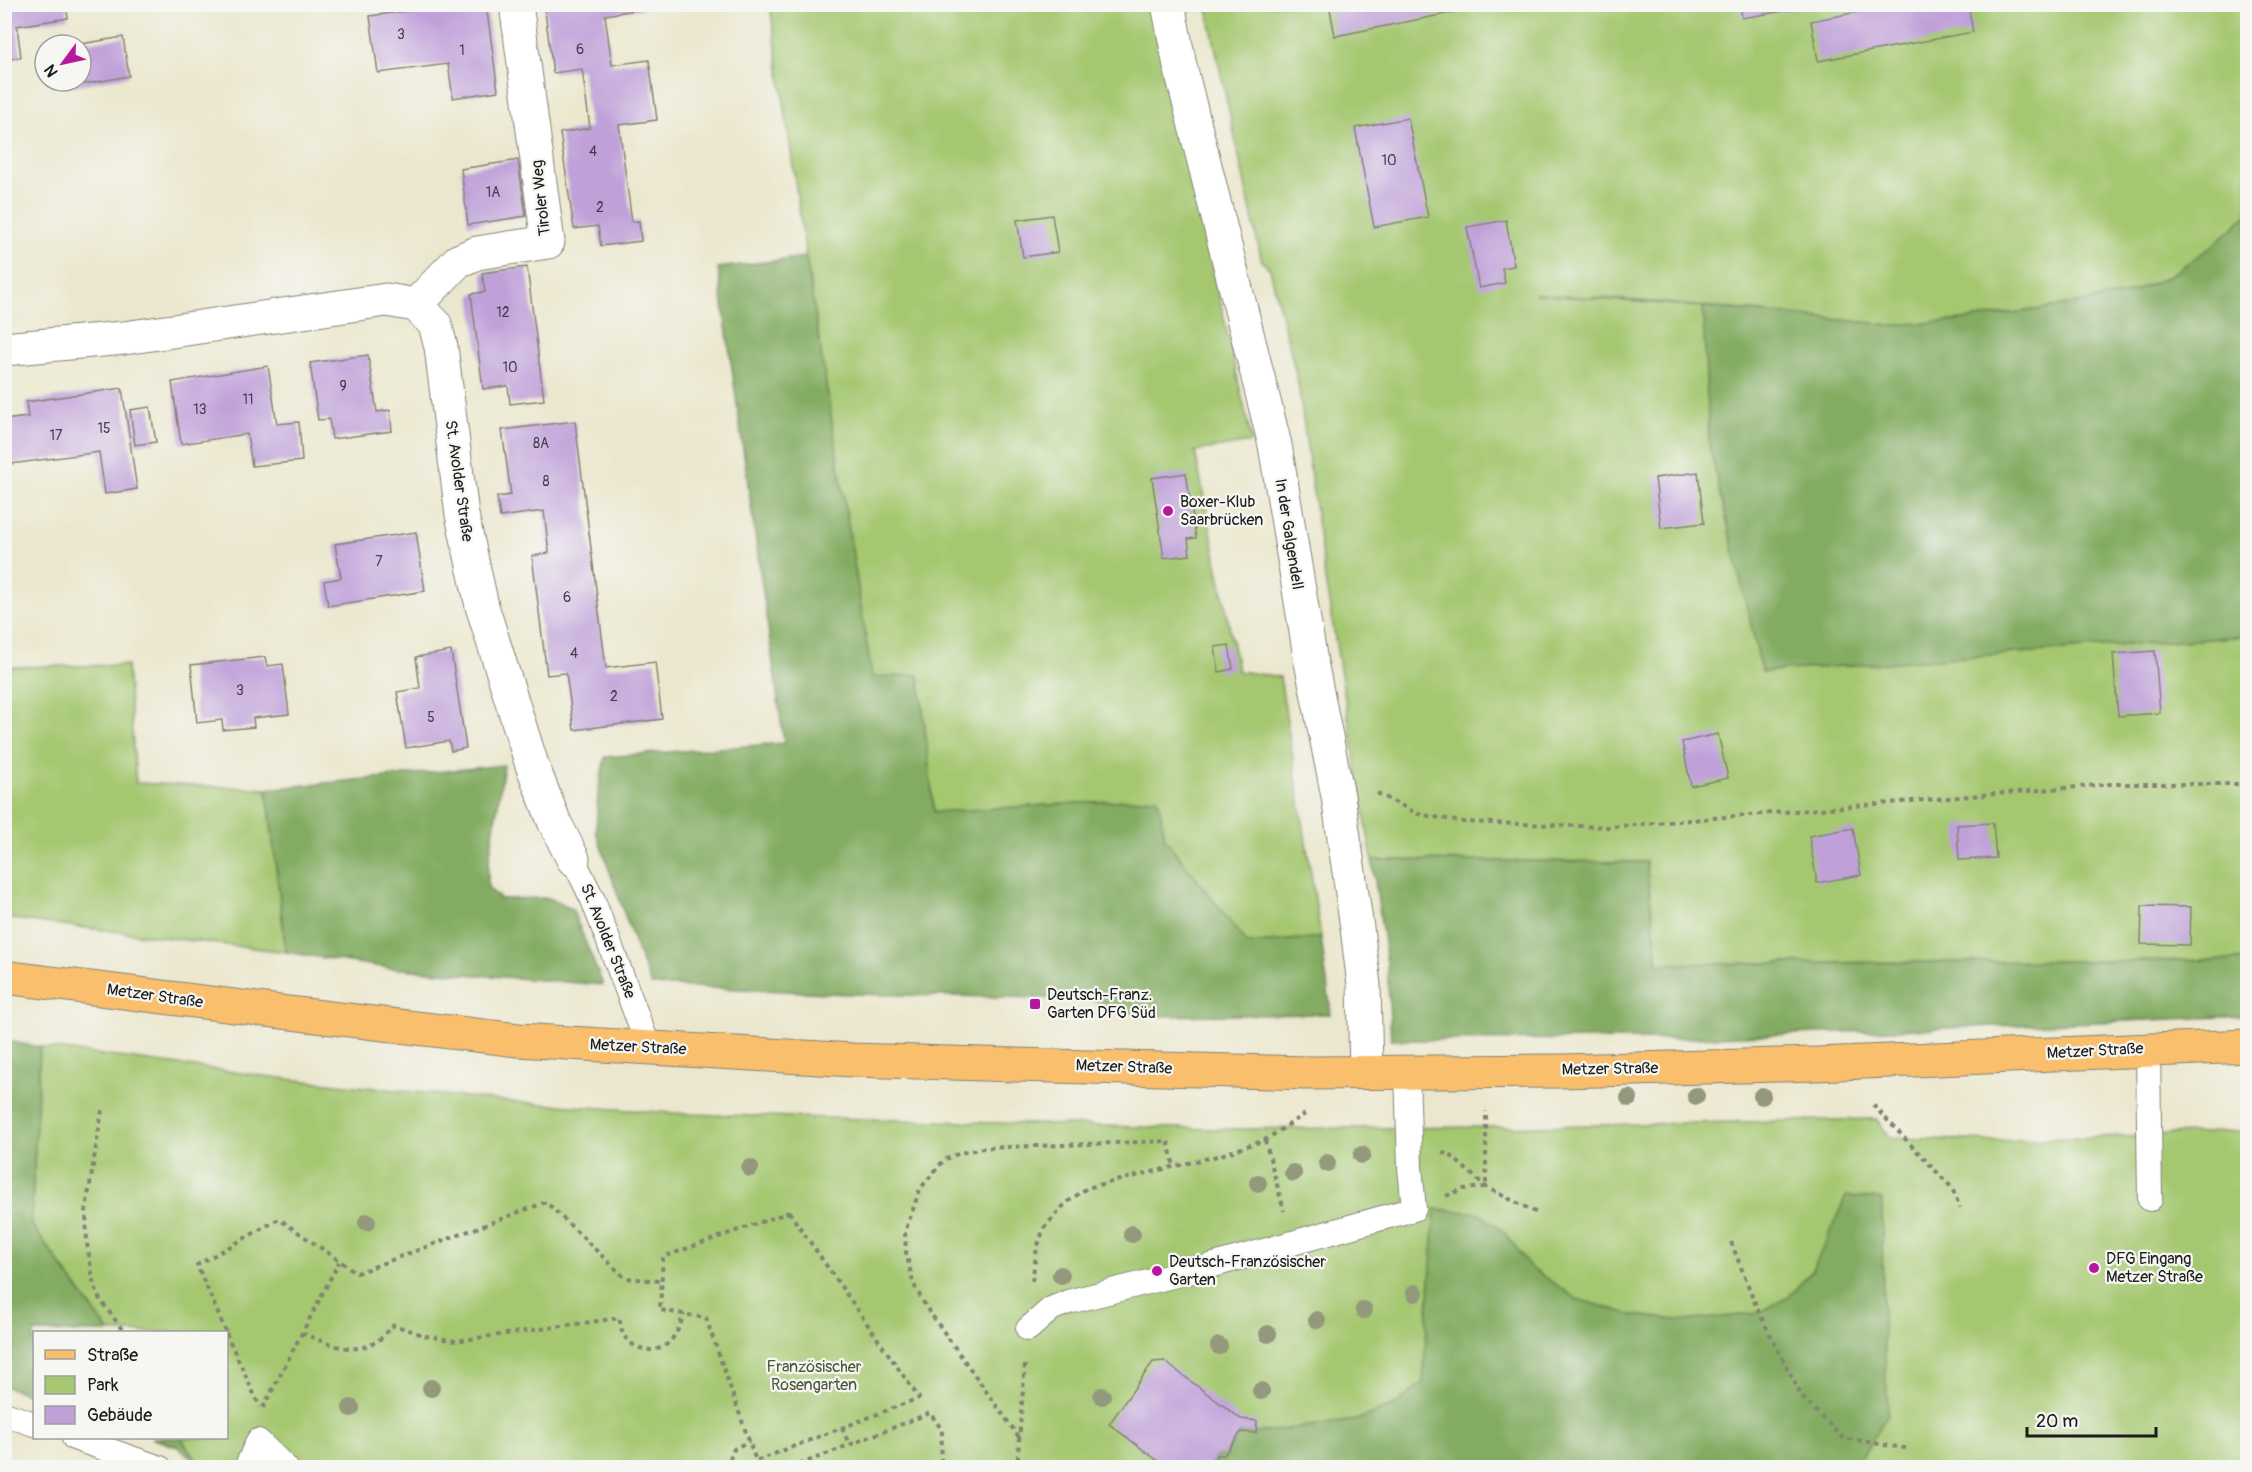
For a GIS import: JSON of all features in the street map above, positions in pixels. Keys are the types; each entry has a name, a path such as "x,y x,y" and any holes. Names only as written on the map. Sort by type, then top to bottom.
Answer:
{"main road":[{"name":"Metzer Straße","path":"4,976 407,1028 518,1040 854,1060 981,1064 1278,1072 1562,1071 1805,1064 2247,1046"}],"street":[{"name":"Tiroler Weg","path":"416,305 458,261 477,253 548,242 516,4"},
{"name":"In der Galgendell","path":"1168,4 1180,66 1275,445 1305,629 1338,796 1364,985 1366,1071"},
{"path":"4,348 124,338 386,300 416,305"},
{"name":"St. Avolder Straße","path":"416,305 435,324 441,347 462,514 482,606 532,765 554,821 573,859"}],"lane":[{"name":"St. Avolder Straße","path":"573,859 592,900 650,1048"},
{"path":"2148,1049 2150,1199"},
{"path":"1028,1329 1051,1309 1068,1302 1196,1270 1414,1209 1410,1167 1407,1072"},
{"path":"4,1414 33,1424"},
{"path":"81,1439 160,1467"},
{"path":"246,1467 258,1441 286,1467"}],"path":[{"path":"1338,796 1378,793 1418,814 1463,822 1609,827 2111,784 2247,784"},
{"path":"1873,1105 1952,1188 1960,1208"},
{"path":"102,1110 86,1209 87,1244 94,1285 99,1298 123,1331"},
{"path":"1486,1111 1486,1186"},
{"path":"1218,1156 1265,1140 1308,1112"},
{"path":"1265,1140 1293,1243"},
{"path":"1019,1437 926,1307 913,1283 904,1232 920,1189 944,1160 960,1153 983,1148 1168,1141 1174,1167"},
{"path":"1410,1145 1449,1154 1486,1186 1537,1213"},
{"path":"1414,1209 1463,1189 1486,1186"},
{"path":"225,1331 197,1265 279,1219 357,1273 546,1202 625,1278 662,1281"},
{"path":"789,1212 919,1398 756,1461 706,1318 684,1314 660,1310 663,1257 789,1212"},
{"path":"1731,1242 1760,1313 1802,1397 1844,1438 1910,1449"},
{"path":"228,1337 261,1411 339,1262"},
{"path":"302,1333 335,1347 357,1349 374,1344 394,1325 426,1336 456,1341 619,1318 623,1335 635,1347 649,1351 664,1347 673,1339 684,1314"},
{"path":"791,1467 930,1413 942,1430 941,1467"},
{"path":"842,1428 849,1444"},
{"path":"726,1467 734,1449 749,1440"}],"green space":[{"path":"770,5 1153,5 1252,442 1195,451 1238,671 1280,677 1321,937 1248,944 1165,839 1158,798 934,813 919,675 872,678 806,257"},
{"path":"1206,5 2247,5 2247,215 2214,245 2166,278 2126,294 2055,307 1956,321 1892,325 1704,306 1762,672 2247,636 2247,960 1658,964 1646,862 1372,860 1325,579 1298,382 1270,269 1262,261 1260,253"},
{"path":"2247,215 2247,636 1762,672 1709,445 1703,307 1535,294 1653,302 1892,325 1956,321 2126,294 2166,278 2214,245"},
{"path":"806,257 872,677 919,675 934,812 1158,798 1165,839 1248,944 1321,937 1331,1014 1140,1016 1089,999 850,994 651,985 596,832 598,792 605,757 784,743 718,268"},
{"path":"127,665 136,783 267,789 286,952 5,918 4,667"},
{"path":"504,765 488,867 488,888 501,899 549,898 572,909 603,985 389,968 286,952 267,789"},
{"path":"1372,860 1646,862 1658,964 2247,960 2247,1016 1664,1039 1391,1040 1387,964"},
{"path":"5,1041 40,1047 31,1224 108,1331 33,1331 33,1397 5,1386"},
{"name":"Deutsch-Französischer Garten","path":"40,1047 288,1079 513,1102 689,1114 1212,1129 1501,1127 1876,1119 1891,1138 1994,1141 2247,1131 2247,1467 201,1467 182,1439 228,1439 228,1331 108,1331 31,1224"},
{"path":"1846,1196 1882,1199 1883,1320 1888,1414 1856,1467 1208,1468 1217,1455 1224,1455 1241,1432 1256,1433 1356,1420 1395,1405 1423,1382 1435,1209 1479,1213 1506,1234 1530,1267 1577,1299 1633,1315 1687,1321 1759,1313 1788,1297 1813,1270"},
{"path":"154,1439 182,1439 201,1467 178,1447"}],"building":[{"path":"4,4 66,4 68,18 17,26 21,57 4,60"},
{"path":"456,4 486,4 498,91 453,98 448,64 378,73 370,16"},
{"path":"544,4 670,4 605,15 612,65 649,60 657,120 619,125 632,222 639,221 641,241 601,246 598,226 574,229 560,133 590,128 582,69 553,73"},
{"path":"1329,4 1455,4 1456,12 1335,36"},
{"path":"1740,4 1801,4 1802,8 1742,18"},
{"path":"1899,4 1968,4 1973,32 1818,61 1811,21"},
{"path":"123,37 129,76 93,83 93,42"},
{"path":"1408,118 1428,217 1374,227 1355,128"},
{"path":"518,160 526,216 468,225 461,169"},
{"path":"1052,215 1058,252 1023,257 1017,220"},
{"path":"1506,220 1514,266 1502,268 1505,283 1479,288 1467,227"},
{"path":"527,267 544,400 510,404 508,386 483,389 471,294 485,292 482,273"},
{"path":"368,355 377,412 390,410 392,431 332,439 329,419 318,420 310,363"},
{"path":"268,366 277,424 299,422 302,461 252,466 247,434 181,444 172,382"},
{"path":"122,388 137,489 105,494 99,452 4,465 4,420 28,417 26,402"},
{"path":"150,407 156,442 135,445 130,410"},
{"path":"575,421 606,668 655,662 662,719 574,730 566,673 547,675 532,556 549,553 544,511 500,517 497,497 511,495 502,430"},
{"path":"1698,472 1704,523 1661,528 1655,478"},
{"path":"1186,473 1196,538 1188,539 1190,555 1164,558 1152,478"},
{"path":"416,532 425,591 328,606 324,581 341,578 335,544"},
{"path":"1229,645 1233,669 1219,672 1215,647"},
{"path":"451,651 466,748 451,751 449,741 406,748 397,692 420,688 416,657"},
{"path":"2155,651 2160,713 2118,716 2113,654"},
{"path":"265,657 267,666 283,664 289,714 253,718 254,727 223,730 222,720 197,723 191,665"},
{"path":"1718,734 1728,778 1691,786 1682,742"},
{"path":"1993,823 1996,858 1959,860 1957,825"},
{"path":"1853,828 1861,875 1817,883 1809,836"},
{"path":"2142,906 2191,907 2190,945 2141,944"},
{"path":"1164,1361 1241,1419 1257,1421 1256,1433 1241,1432 1224,1455 1217,1455 1208,1468 1160,1468 1158,1461 1109,1424 1153,1362"}],"place":[{"name":"Boxer-Klub Saarbrücken","path":"1168,511"},
{"name":"Deutsch-Franz. Garten DFG Süd","path":"1035,1004"},
{"name":"DFG Eingang Metzer Straße","path":"2094,1268"},
{"name":"Deutsch-Französischer Garten","path":"1157,1271"}],"park label":[{"name":"Französischer Rosengarten","path":"814,1376"}]}
